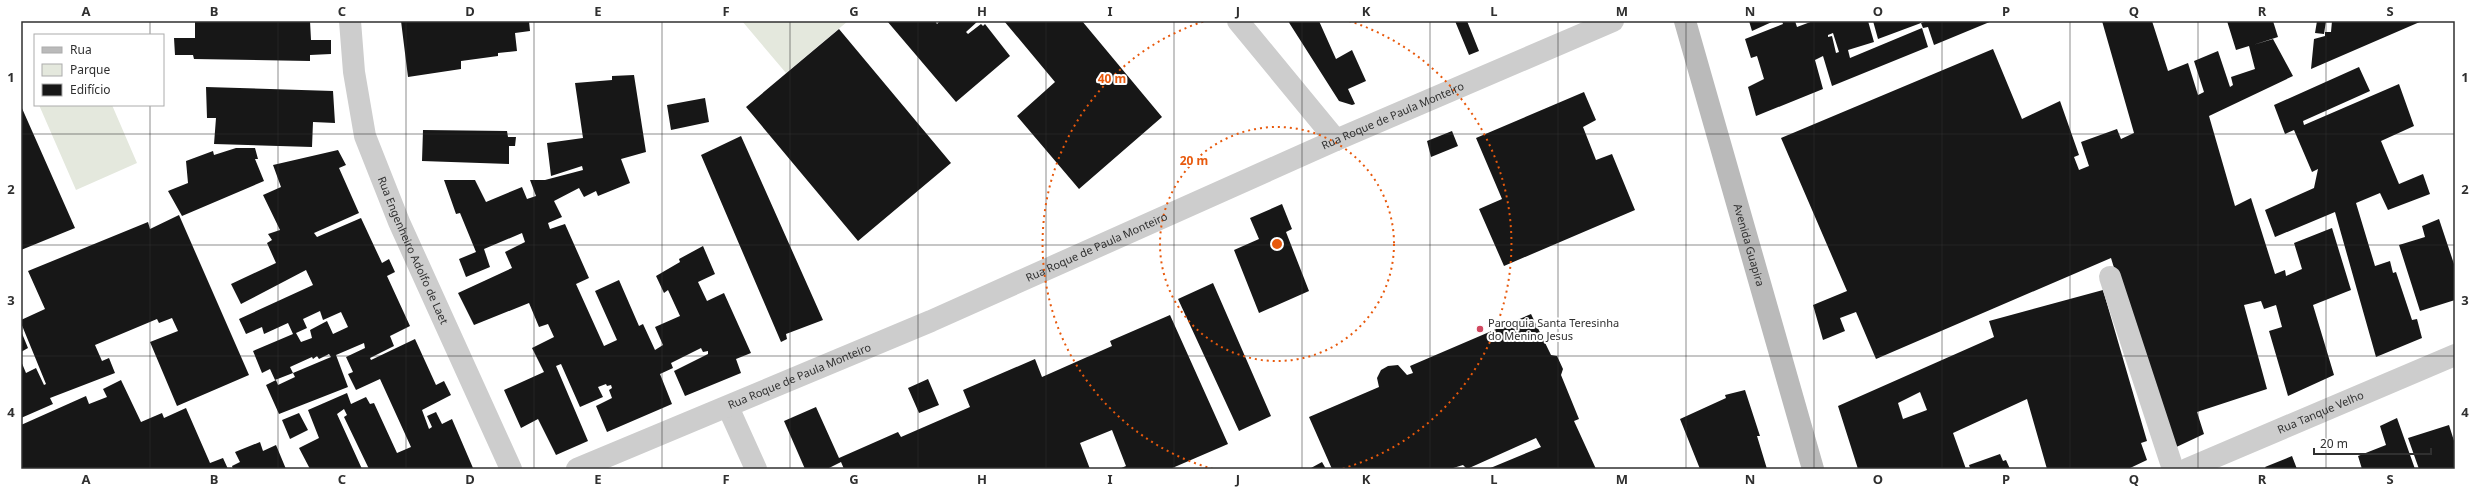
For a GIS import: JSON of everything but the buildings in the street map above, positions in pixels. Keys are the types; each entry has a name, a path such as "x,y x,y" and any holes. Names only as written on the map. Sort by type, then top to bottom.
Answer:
{"main road":[{"name":"Avenida Guapira","path":"1685,21 1813,469"}],"street":[{"name":"Rua Engenheiro Adolfo de Laet","path":"350,21 354,72 365,136 399,222 511,469"},
{"path":"1238,21 1336,140"},
{"name":"Rua Roque de Paula Monteiro","path":"577,469 931,321 1336,140 1613,21"},
{"path":"2110,277 2172,469"},
{"name":"Rua Tanque Velho","path":"2186,469 2455,355"},
{"path":"728,407 756,469"}],"green space":[{"path":"742,21 848,21 786,73"},
{"path":"39,106 112,106 137,163 76,190"}],"place":[{"name":"Paroquia Santa Teresinha do Menino Jesus","path":"1480,329"}]}
